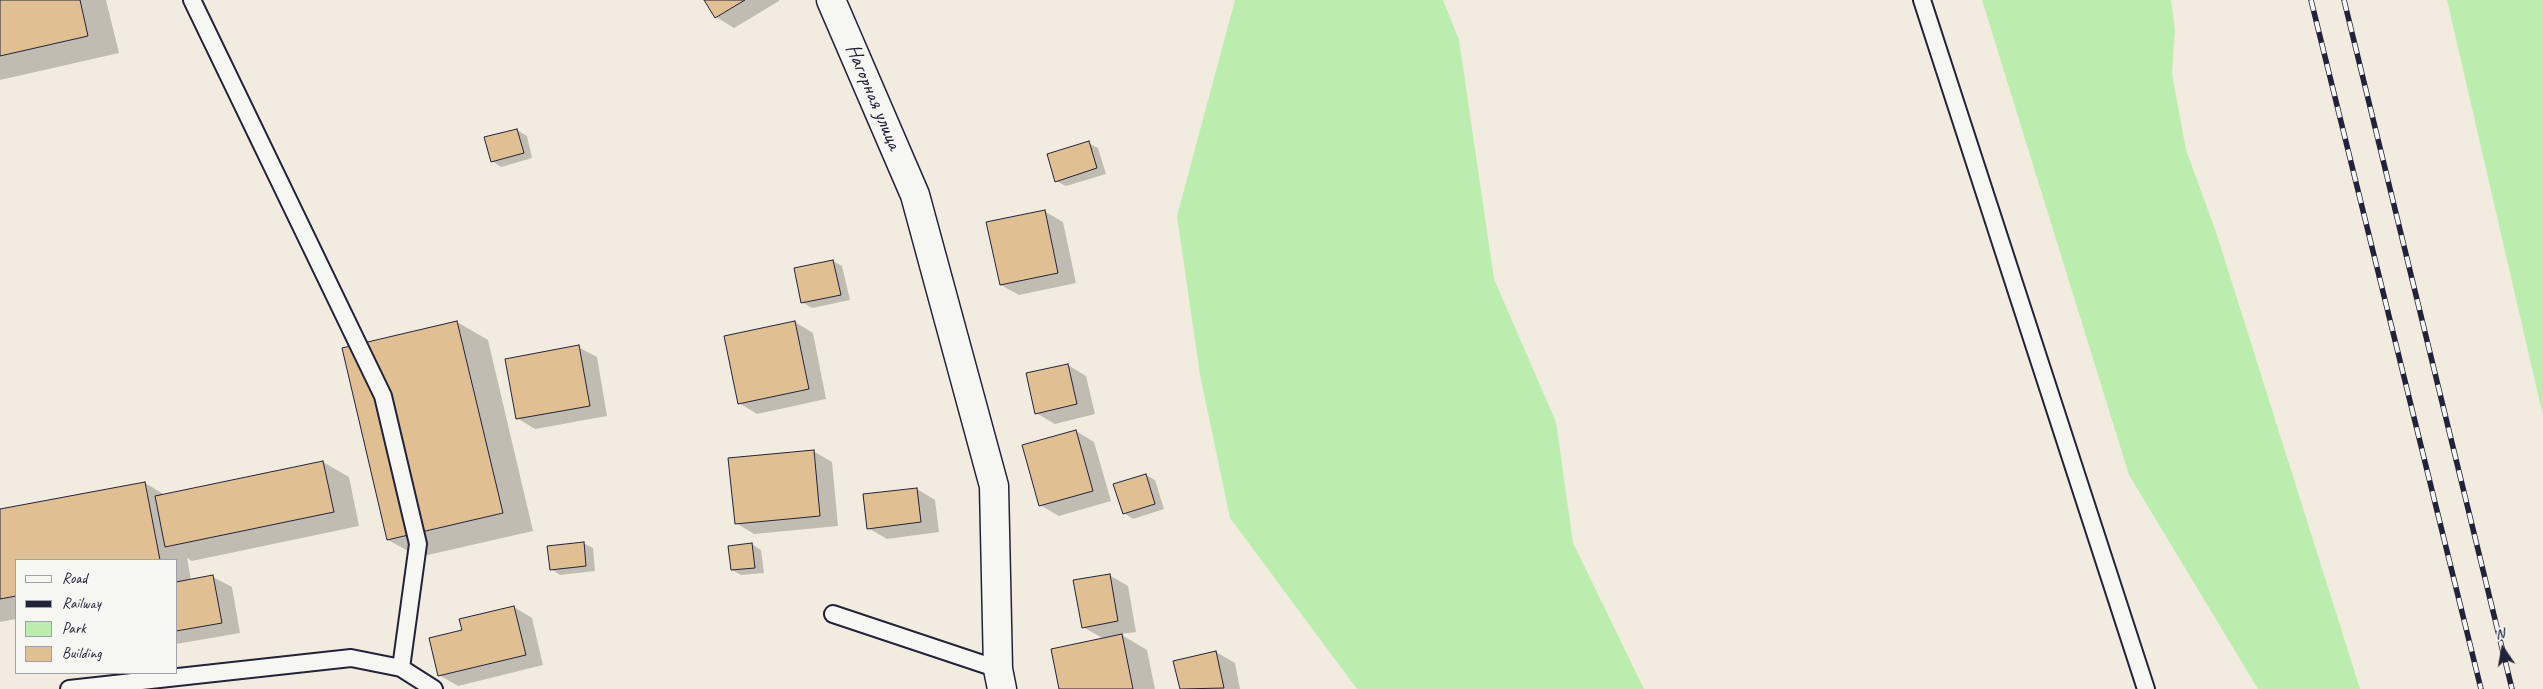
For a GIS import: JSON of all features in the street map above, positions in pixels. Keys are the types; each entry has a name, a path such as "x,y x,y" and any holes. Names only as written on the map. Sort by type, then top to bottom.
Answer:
{"street":[{"name":"Нагорная улица","path":"831,0 915,195 994,486 1000,679"}],"lane":[{"path":"192,0 383,396 418,544 401,668"},
{"path":"1922,0 2146,689"},
{"path":"833,614 1000,679"},
{"path":"69,689 351,658 401,668 434,689"}],"green space":[{"path":"1235,0 1443,0 1459,40 1494,279 1556,422 1573,543 1644,689 1357,689 1230,518 1200,375 1177,216"},
{"path":"1982,0 2171,0 2175,29 2172,74 2186,150 2216,232 2360,689 2258,689 2129,475"},
{"path":"2447,0 2543,0 2543,416"}],"building":[{"path":"0,0 80,0 88,36 0,56"},
{"path":"704,0 745,0 715,18"},
{"path":"517,129 524,153 491,162 484,137"},
{"path":"1089,141 1097,168 1055,182 1047,154"},
{"path":"1045,210 1058,273 1000,285 986,222"},
{"path":"833,260 841,295 801,303 794,268"},
{"path":"457,321 503,513 387,540 342,348"},
{"path":"795,321 809,389 738,404 724,336"},
{"path":"579,345 590,406 516,419 505,359"},
{"path":"1068,364 1077,404 1035,414 1026,373"},
{"path":"1076,430 1093,491 1039,506 1022,445"},
{"path":"814,450 820,516 735,524 728,458"},
{"path":"323,461 334,512 165,547 155,496"},
{"path":"1146,474 1155,504 1123,514 1113,484"},
{"path":"145,482 160,559 15,559 15,596 0,599 0,509"},
{"path":"917,488 921,522 867,529 863,494"},
{"path":"584,542 586,566 550,570 547,546"},
{"path":"752,543 755,568 731,570 728,546"},
{"path":"1110,574 1118,621 1082,628 1073,580"},
{"path":"213,575 222,623 178,631 178,582"},
{"path":"514,606 526,655 438,676 429,638 462,630 459,619"},
{"path":"1122,634 1133,689 1059,689 1051,649"},
{"path":"1216,651 1224,688 1180,689 1173,661"}],"railway":[{"path":"2311,0 2481,689"},
{"path":"2344,0 2512,689"}]}
